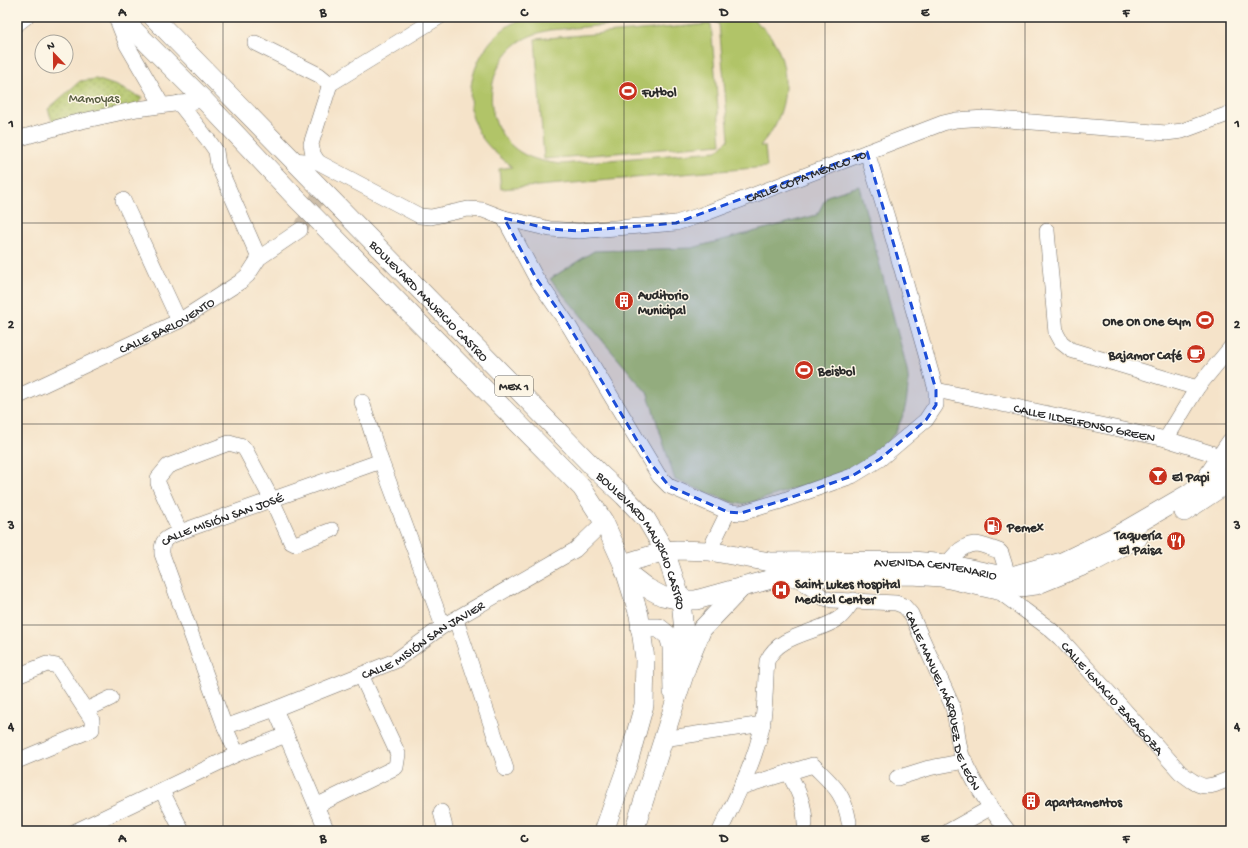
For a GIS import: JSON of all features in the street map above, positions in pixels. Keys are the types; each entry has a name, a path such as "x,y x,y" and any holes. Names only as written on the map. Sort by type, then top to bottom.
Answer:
{"main road":[{"name":"BOULEVARD MAURICIO CASTRO","path":"121,17 204,100 296,198 582,488 604,522 624,568 639,615 645,659 644,705 627,766 607,818 604,831"},
{"name":"BOULEVARD MAURICIO CASTRO","path":"153,17 598,472 624,496 646,519 665,550 681,600 687,665 634,831"},
{"name":"AVENIDA CENTENARIO","path":"1006,586 1062,562 1116,536 1190,494 1206,479 1227,453"},
{"name":"AVENIDA CENTENARIO","path":"944,571 912,575 796,576 775,578 696,600 681,600 662,596 647,588 624,568 665,550 709,551 770,562 912,561 944,571 1006,586 1036,585 1109,555 1202,501 1217,490 1231,475"},
{"path":"687,665 702,629 742,587"},
{"path":"640,628 659,628 669,636 672,647 672,714"}],"street":[{"path":"17,24 26,17"},
{"path":"116,17 127,45 162,105"},
{"path":"318,162 313,154 311,144 330,84 439,17"},
{"path":"254,43 319,75 330,84"},
{"path":"17,139 73,123 162,105 204,100"},
{"path":"179,103 216,151 218,165 259,258"},
{"path":"867,152 943,123 956,120 985,118 1166,134 1182,131 1231,113"},
{"name":"CALLE COPA MÉXICO 70","path":"292,160 318,162 420,216 431,218 468,209 483,210 504,218 550,228 579,231 676,222 701,215 867,152 936,390 936,405 926,420 880,459 852,476 781,501 741,513 728,512"},
{"path":"325,184 336,172"},
{"path":"123,200 179,321"},
{"path":"504,218 536,278 569,326 659,476 669,486 728,512 709,551"},
{"name":"CALLE BARLOVENTO","path":"17,397 179,321 240,282 248,275 259,258 300,230"},
{"path":"1047,231 1056,333 1061,342 1071,350 1197,388"},
{"path":"1166,439 1197,388 1231,347"},
{"name":"CALLE ILDELFONSO GREEN","path":"936,390 1227,453"},
{"path":"362,402 381,461 449,623 506,768"},
{"path":"180,532 158,483 158,478 168,466 229,443 243,447 246,451 272,500 290,541 293,544 332,530"},
{"name":"CALLE MISIÓN SAN JOSÉ","path":"237,754 225,727 162,554 161,545 164,540 180,532 381,461"},
{"name":"CALLE MISIÓN SAN JAVIER","path":"225,727 275,709 395,660 449,623 575,550 604,522"},
{"path":"944,571 958,551 976,544 999,551 1006,586"},
{"name":"CALLE MANUEL MÁRQUEZ DE LEÓN","path":"796,576 824,598 832,600 896,603 904,606 911,614 952,704 956,716 959,743 965,761 990,808 1008,831"},
{"name":"CALLE IGNACIO ZARAGOZA","path":"1006,586 1060,638 1180,772 1196,784 1203,787 1218,784 1231,778"},
{"path":"720,831 752,764 763,724 766,661 770,653 782,643 836,620 854,600"},
{"path":"17,676 47,664 57,666 92,720 92,729 17,762"},
{"path":"316,806 396,767 398,754 360,675"},
{"path":"86,710 111,698"},
{"path":"275,709 327,831"},
{"path":"663,739 763,724"},
{"path":"79,830 237,754 286,735"},
{"path":"897,778 929,768 965,761"},
{"path":"741,787 813,765 837,789 846,804 848,822"},
{"path":"788,772 802,799 805,810 805,824"},
{"path":"162,791 182,831"},
{"path":"949,831 990,808"},
{"path":"441,812 446,831"}],"highlighted area":[{"path":"867,152 936,390 936,405 926,420 880,459 852,476 781,501 741,513 728,512 669,486 651,464 569,326 536,278 504,218 550,229 579,231 676,223"}],"green space":[{"path":"528,17 703,17 550,30 540,32 522,40 514,46 504,58 497,71 493,86 492,100 494,115 499,129 508,142 520,152 535,159 561,164 717,151 729,139 719,24 706,17 751,17 769,34 776,44 784,67 785,92 783,104 773,129 760,146 765,146 767,167 501,189 499,169 512,167 487,144 479,133 471,110 470,93 473,76 479,60 487,46 499,33 512,23"},
{"name":"Futbol","path":"711,24 721,144 544,159 535,39"},
{"name":"Mamoyas","path":"96,79 117,86 142,98 134,109 53,124 48,109 80,81"},
{"path":"859,186 908,374 905,408 897,428 886,444 872,457 855,467 836,476 753,502 741,504 736,503 675,480 648,394 550,279 594,251 692,248 817,215 827,196"}],"tunnel":[{"path":"300,230 325,184"}],"place":[{"name":"Futbol","path":"628,91"},
{"name":"Auditorio Municipal","path":"624,301"},
{"name":"One On One Gym","path":"1205,320"},
{"name":"Bajamor Café","path":"1196,354"},
{"name":"Beisbol","path":"804,370"},
{"name":"El Papi","path":"1158,476"},
{"name":"Pemex","path":"993,526"},
{"name":"Taquería El Paisa","path":"1176,541"},
{"name":"Saint Lukes Hospital Medical Center","path":"781,590"},
{"name":"apartamentos","path":"1031,801"}]}
